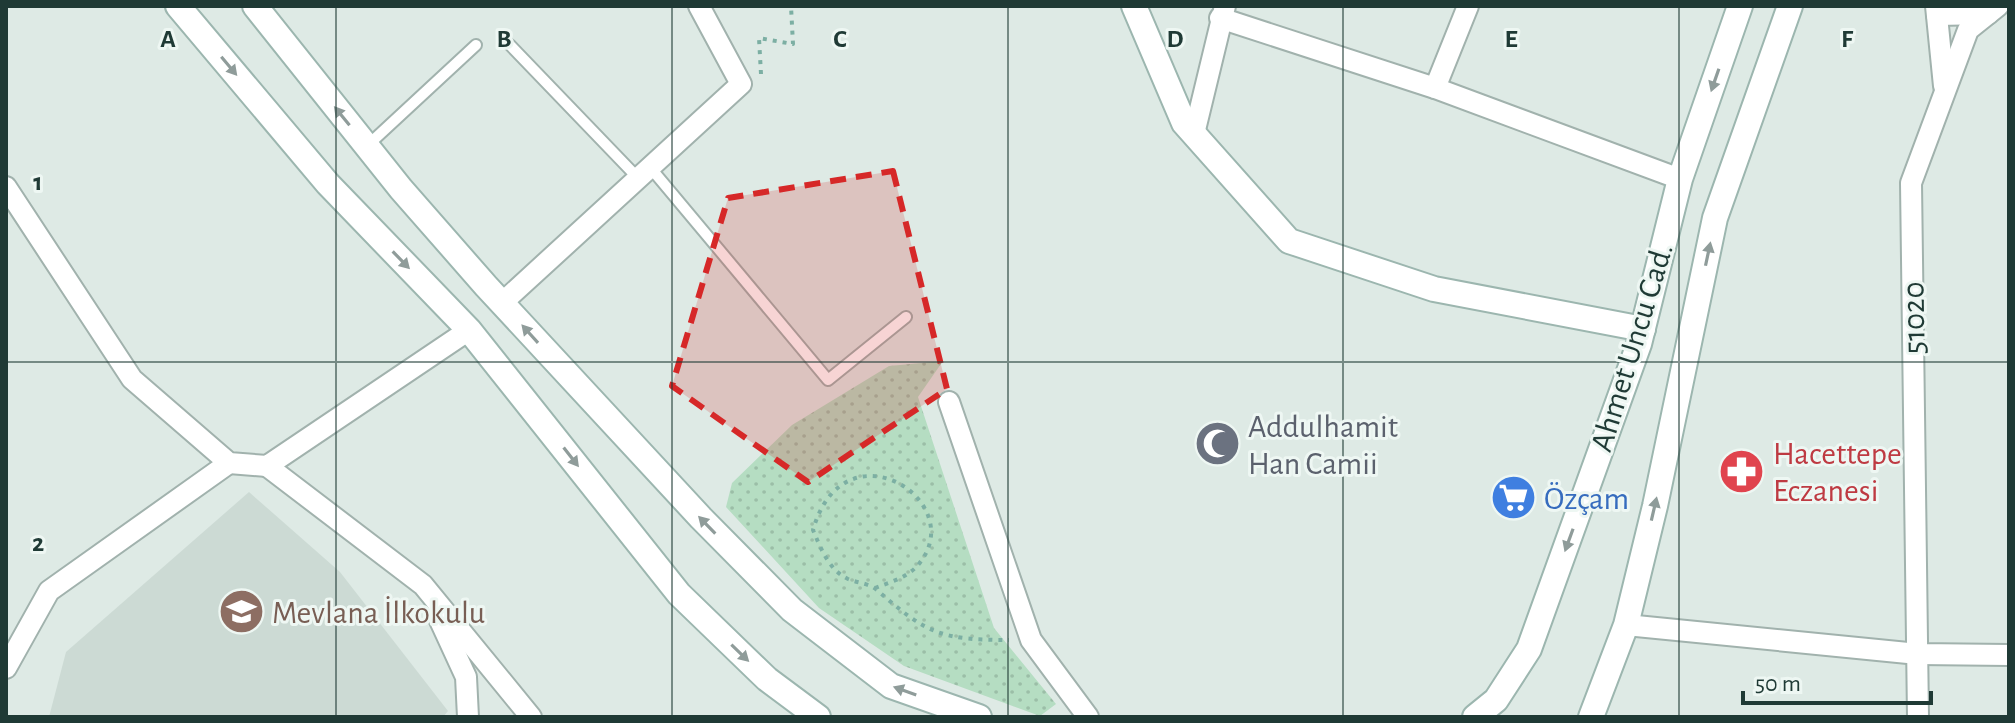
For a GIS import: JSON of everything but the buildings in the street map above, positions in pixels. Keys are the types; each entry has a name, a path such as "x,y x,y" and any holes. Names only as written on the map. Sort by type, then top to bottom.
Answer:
{"main road":[{"path":"178,6 328,184 469,330 679,594 767,679 818,717"},
{"path":"255,6 367,146 502,303 701,518 792,610 891,686 979,717"},
{"path":"1134,6 1184,123 1289,241 1434,289 1643,329"},
{"name":"Ahmet Uncu Cad.","path":"1475,717 1496,700 1529,649 1643,329 1680,179 1740,6"},
{"name":"Ahmet Uncu Cad.","path":"1591,717 1626,625 1655,506 1715,218 1790,6"}],"street":[{"path":"502,303 741,84 699,6"},
{"path":"1435,88 1468,6"},
{"path":"1945,94 1937,10 1993,10"},
{"name":"51020","path":"1918,717 1911,183 1968,30 1993,10"},
{"path":"1194,134 1223,12 1680,179"},
{"path":"6,187 132,379 229,463 267,466 423,585 531,717"},
{"path":"267,466 469,330"},
{"path":"949,402 1031,640 1088,717"},
{"path":"6,668 49,591 229,463"},
{"path":"423,585 466,677 468,717"},
{"path":"1626,625 1918,654 2009,655"}],"lane":[{"path":"367,146 476,45"},
{"path":"510,45 643,172 828,380 906,317"}],"path":[{"path":"741,84 762,73 759,38 793,44 791,6"},
{"path":"818,6 828,6"},
{"path":"875,588 902,578 917,567 929,548 930,522 916,493 892,479 873,475 849,479 819,507 813,530 825,559 846,578 875,588 887,603 918,625 962,640 1031,640"}],"highlighted area":[{"path":"893,171 947,389 808,482 672,386 728,198"}],"shaded area":[{"name":"Mevlana İlkokulu","path":"249,492 340,572 448,711 443,717 49,717 66,652"}],"green space":[{"path":"943,361 918,397 994,628 1056,704 1040,716 904,666 819,608 726,507 732,483 792,425 889,366"}],"place":[{"name":"Addulhamit Han Camii","path":"1217,444"},
{"name":"Hacettepe Eczanesi","path":"1742,471"},
{"name":"Özçam","path":"1513,498"},
{"name":"Mevlana İlkokulu","path":"241,612"}]}
